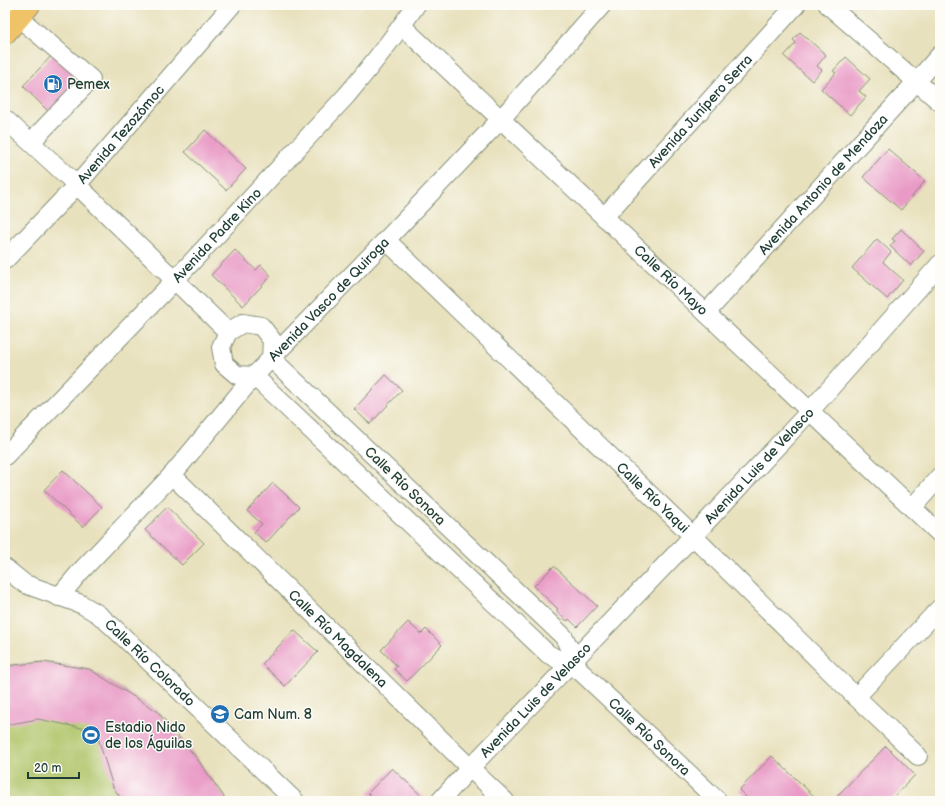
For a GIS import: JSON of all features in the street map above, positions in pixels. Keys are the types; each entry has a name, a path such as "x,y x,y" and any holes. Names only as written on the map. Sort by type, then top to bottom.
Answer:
{"street":[{"name":"Avenida Tezozómoc","path":"5,260 77,185 232,5"},
{"name":"Avenida Padre Kino","path":"5,456 174,281 346,95 368,70 402,26 416,5"},
{"name":"Avenida Vasco de Quiroga","path":"59,597 80,572 172,475 254,376 501,119 602,5"},
{"name":"Avenida Junípero Serra","path":"604,217 796,5"},
{"path":"828,5 940,102"},
{"path":"14,16 30,27 91,78 31,142"},
{"name":"Calle Río Mayo","path":"402,26 940,534"},
{"name":"Avenida Antonio de Mendoza","path":"706,313 940,54"},
{"path":"5,119 77,185 228,332"},
{"name":"Calle Río Yaqui","path":"386,240 693,536 918,756"},
{"name":"Avenida Luis de Velasco","path":"440,801 470,768 575,665 810,411 940,264"},
{"path":"254,376 237,375 224,364 221,347 228,332 243,323 261,326 272,340 271,358"},
{"name":"Calle Río Sonora","path":"271,358 564,637 575,665"},
{"name":"Calle Río Sonora","path":"254,376 548,654 575,665 718,801"},
{"name":"Calle Río Magdalena","path":"172,475 505,801"},
{"path":"912,508 940,476"},
{"name":"Calle Río Colorado","path":"5,568 25,584 81,604 98,614 295,801"},
{"path":"856,697 940,608"}],"green space":[{"name":"Estadio Nido de los Águilas","path":"43,662 89,669 157,711 198,760 227,801 5,801 5,666"}],"building":[{"path":"800,32 826,55 817,66 822,70 812,81 784,56 796,43 793,40"},
{"name":"Pemex","path":"54,53 84,82 52,115 23,86"},
{"path":"846,57 870,79 859,91 866,97 850,115 821,89 836,73 833,71"},
{"path":"205,130 246,169 226,190 185,152"},
{"path":"888,149 925,181 901,210 863,177"},
{"path":"901,229 924,251 911,266 890,246 895,241 892,239"},
{"path":"877,239 891,252 883,262 903,280 887,299 852,268"},
{"path":"235,250 256,270 261,265 271,276 243,306 211,275"},
{"path":"386,375 402,390 370,424 354,409"},
{"path":"63,470 102,507 83,527 44,490"},
{"path":"273,483 299,507 266,543 254,532 262,524 247,511"},
{"path":"167,507 204,543 182,565 145,530"},
{"path":"554,566 597,606 577,627 569,619 567,621 556,611 558,609 534,586"},
{"path":"408,622 421,634 426,629 442,645 407,681 394,669 397,666 381,650"},
{"path":"294,630 318,652 285,686 262,664"},
{"name":"Estadio Nido de los Águilas","path":"43,662 89,669 157,711 198,760 227,801 123,801 113,787 96,731 38,719 5,725 5,666"},
{"path":"886,746 915,775 890,801 842,801 837,796"},
{"path":"772,756 819,801 750,801 739,790"},
{"path":"392,768 425,799 423,801 418,801 416,799 414,801 377,801 368,793"}],"place":[{"name":"Pemex","path":"53,84"},
{"name":"Cam Num. 8","path":"220,714"},
{"name":"Estadio Nido de los Águilas","path":"91,735"}]}
